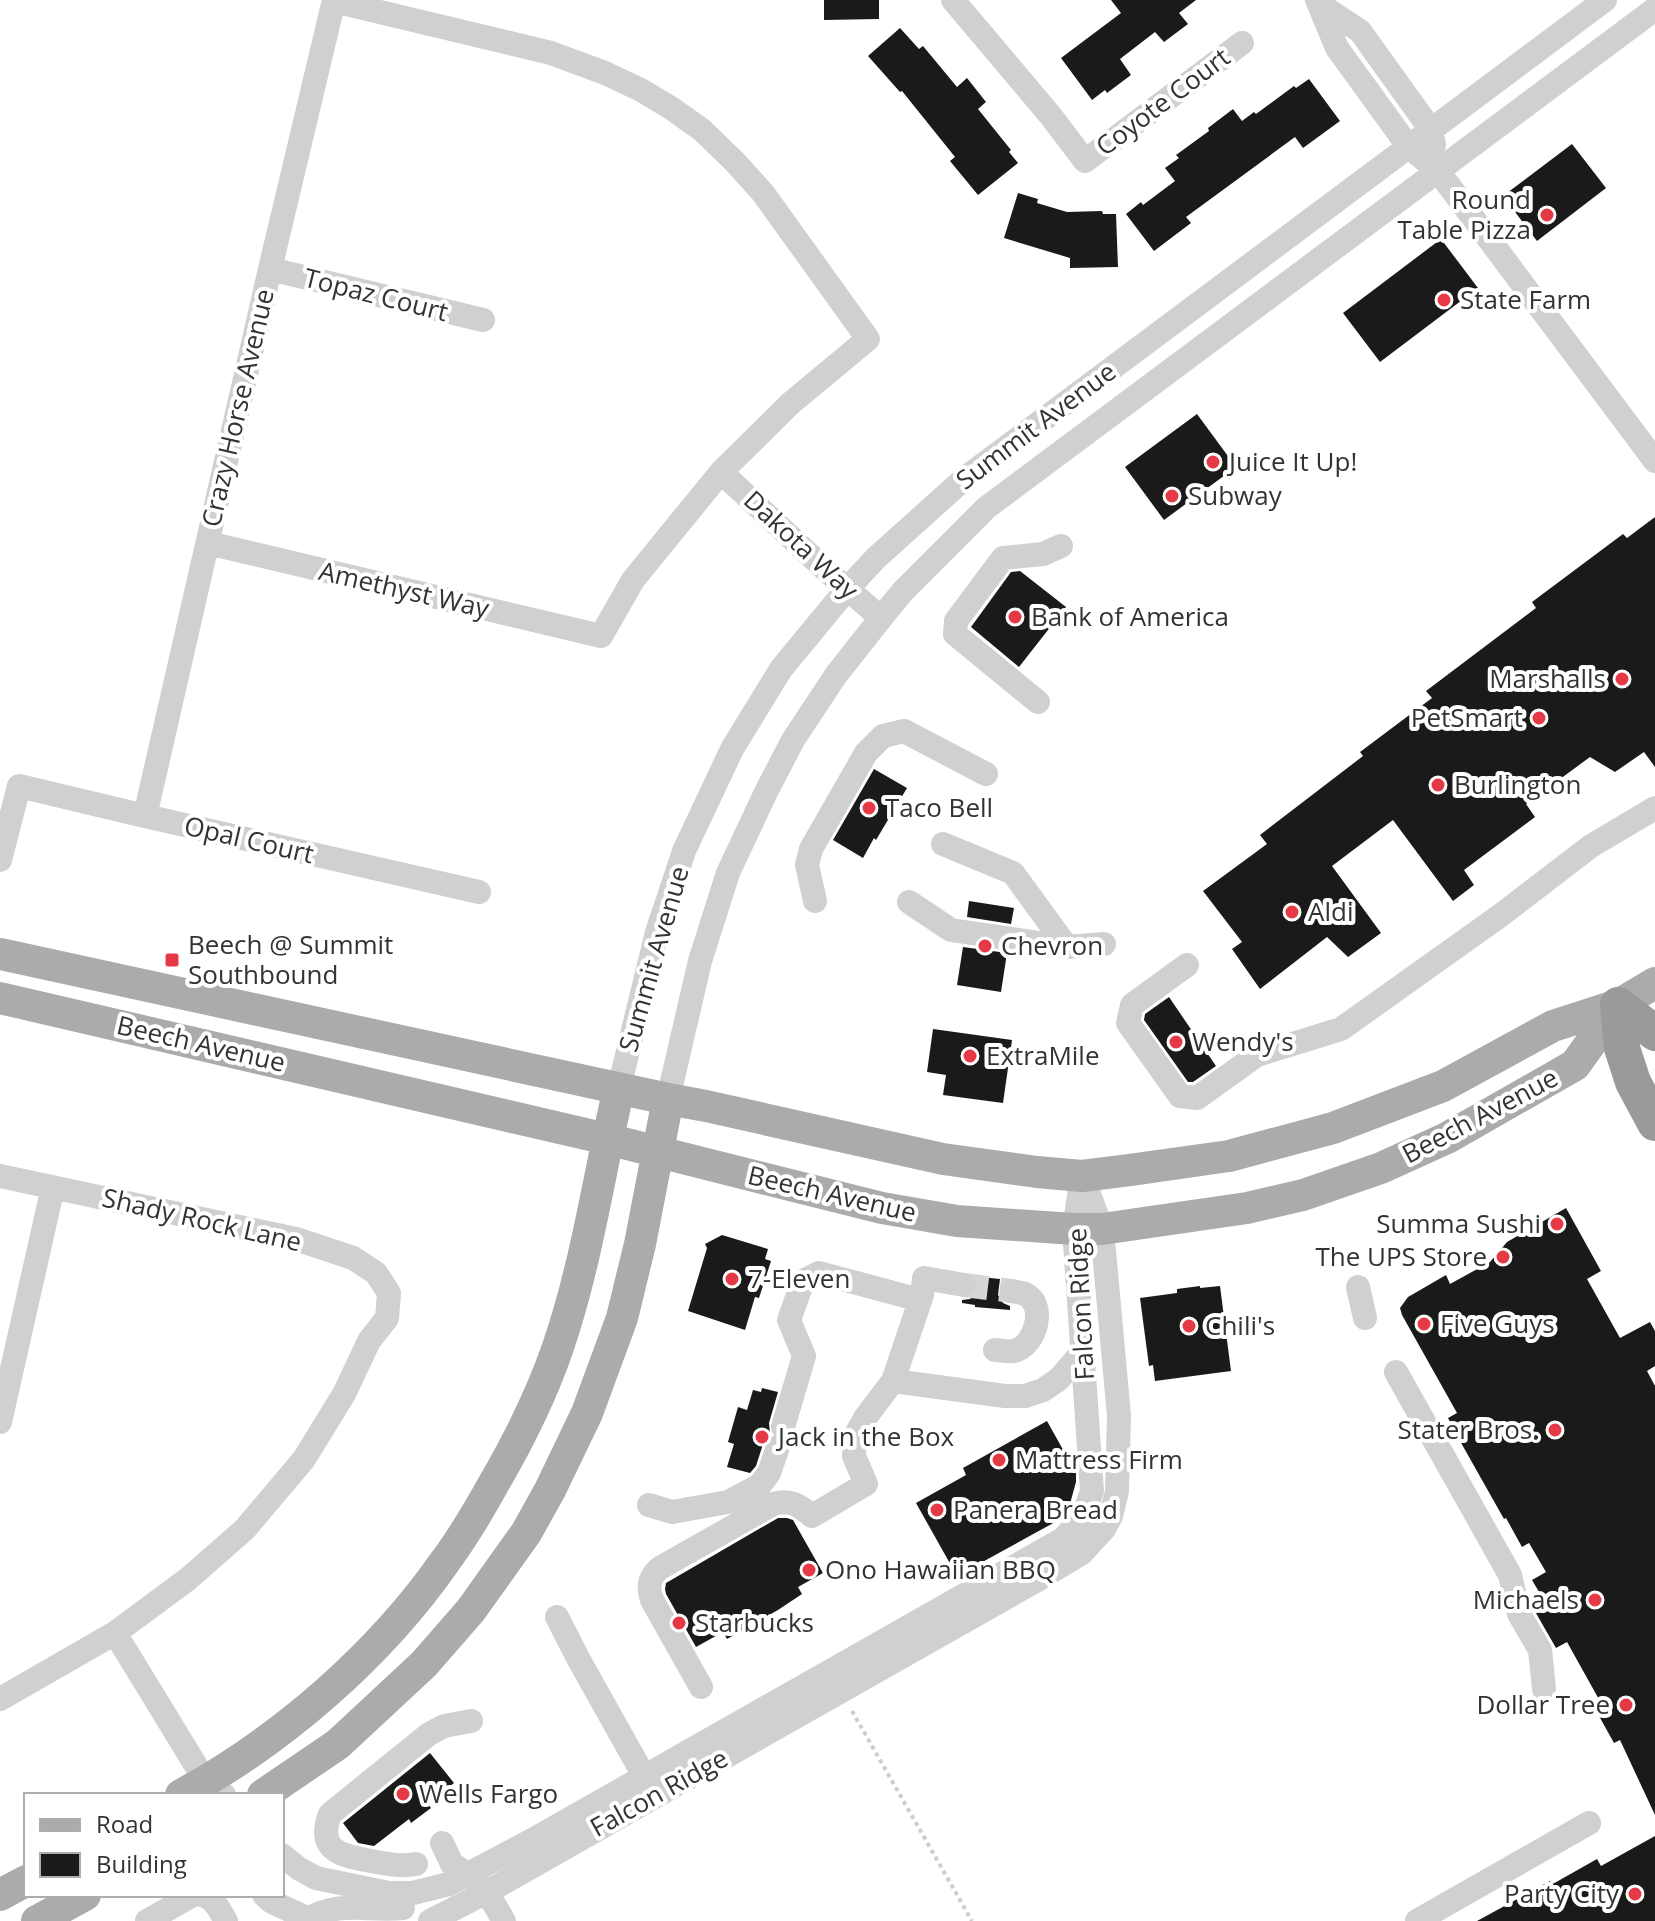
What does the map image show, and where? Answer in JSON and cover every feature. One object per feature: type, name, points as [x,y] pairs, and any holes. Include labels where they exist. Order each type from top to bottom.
[{"type":"highway","points":[[1618,1005],[1655,1033]]},
{"type":"highway","points":[[1618,1005],[1622,1048],[1633,1082],[1655,1123]]},
{"type":"main road","name":"Beech Avenue","points":[[0,954],[943,1159],[1082,1176],[1229,1156],[1333,1128],[1443,1086],[1553,1026],[1618,1005],[1655,983]]},
{"type":"main road","name":"Beech Avenue","points":[[0,998],[607,1139],[882,1208],[957,1221],[1088,1229],[1261,1205],[1303,1195],[1381,1168],[1447,1138],[1575,1065],[1618,1005]]},
{"type":"main road","name":"Summit Avenue","points":[[204,1792],[316,1701],[368,1653],[445,1563],[471,1523],[520,1439],[557,1350],[577,1287],[619,1088]]},
{"type":"main road","name":"Summit Avenue","points":[[266,1793],[338,1744],[416,1672],[471,1610],[526,1533],[587,1413],[622,1318],[640,1244],[668,1099]]},
{"type":"main road","points":[[0,1895],[24,1882]]},
{"type":"main road","points":[[37,1921],[81,1897]]},
{"type":"street","name":"Coyote Court","points":[[953,0],[1085,161],[1242,43]]},
{"type":"street","name":"Summit Avenue","points":[[619,1088],[657,932],[684,851],[732,749],[781,669],[847,589],[876,558],[965,478],[1605,0]]},
{"type":"street","points":[[334,1],[551,53],[605,73],[641,90],[702,130],[763,193],[868,339],[791,403],[721,472]]},
{"type":"street","name":"Crazy Horse Avenue","points":[[145,816],[334,1]]},
{"type":"street","points":[[1320,1],[1360,31],[1431,130],[1438,171]]},
{"type":"street","points":[[1320,1],[1337,48],[1408,146],[1438,171],[1655,461]]},
{"type":"street","name":"Summit Avenue","points":[[668,1099],[700,961],[728,873],[793,740],[836,675],[903,591],[986,508],[1655,9]]},
{"type":"street","name":"Topaz Court","points":[[270,269],[483,320]]},
{"type":"street","name":"Dakota Way","points":[[721,472],[881,618]]},
{"type":"street","name":"Amethyst Way","points":[[208,543],[601,636],[633,580],[721,472]]},
{"type":"street","points":[[1038,702],[955,634],[956,621],[1003,558],[1043,554],[1061,546]]},
{"type":"street","points":[[815,901],[807,865],[811,849],[866,753],[883,736],[904,731],[986,774]]},
{"type":"street","name":"Opal Court","points":[[0,860],[19,786],[479,892]]},
{"type":"street","points":[[1187,965],[1132,1005],[1128,1023],[1180,1096],[1197,1098],[1257,1055],[1341,1029],[1501,915],[1591,846],[1655,808]]},
{"type":"street","points":[[943,844],[1013,873],[1067,947]]},
{"type":"street","points":[[909,902],[951,930],[1067,947],[1104,944]]},
{"type":"street","name":"Shady Rock Lane","points":[[0,1176],[296,1239],[353,1258],[376,1273],[389,1293],[387,1318],[369,1341],[344,1394],[304,1459],[275,1495],[245,1529],[188,1579],[115,1633]]},
{"type":"street","name":"Falcon Ridge","points":[[284,1857],[316,1878],[389,1893],[413,1893],[478,1883],[1082,1553],[1104,1529],[1111,1516],[1117,1491],[1119,1416],[1082,1176]]},
{"type":"street","points":[[0,1422],[53,1187]]},
{"type":"street","name":"Falcon Ridge","points":[[430,1921],[478,1883],[644,1776],[1063,1539],[1083,1517],[1092,1491],[1083,1351],[1088,1229]]},
{"type":"street","points":[[649,1505],[672,1512],[728,1502],[760,1485],[769,1473],[804,1356],[789,1320],[803,1281],[819,1273],[922,1289],[964,1285]]},
{"type":"street","points":[[1358,1287],[1365,1318]]},
{"type":"street","points":[[701,1687],[652,1600],[649,1582],[652,1575],[773,1504],[790,1502],[812,1516],[866,1484],[854,1456],[855,1436],[893,1381],[922,1289]]},
{"type":"street","points":[[995,1350],[1013,1351],[1026,1345],[1036,1327],[1033,1302],[1026,1294],[1012,1291]]},
{"type":"street","points":[[893,1381],[1025,1396],[1043,1390],[1059,1379],[1083,1351]]},
{"type":"street","points":[[1396,1372],[1510,1575],[1519,1614],[1540,1650],[1544,1689]]},
{"type":"street","points":[[557,1617],[644,1776]]},
{"type":"street","points":[[0,1699],[115,1633],[204,1792]]},
{"type":"street","points":[[416,1864],[405,1866],[339,1854],[326,1836],[330,1814],[429,1734],[444,1726],[471,1721]]},
{"type":"street","points":[[1417,1921],[1589,1823]]},
{"type":"street","points":[[442,1843],[452,1864],[478,1883],[504,1921]]},
{"type":"street","points":[[266,1897],[308,1920],[333,1908],[407,1908],[440,1887]]},
{"type":"street","points":[[147,1921],[189,1897]]},
{"type":"street","points":[[208,1897],[214,1901],[226,1921]]},
{"type":"path","points":[[847,1702],[972,1921]]},
{"type":"building","points":[[824,0],[879,0],[879,19],[824,20]]},
{"type":"building","points":[[1111,0],[1196,0],[1179,13],[1188,24],[1164,42],[1155,32],[1120,59],[1131,75],[1092,100],[1061,58],[1121,13]]},
{"type":"building","points":[[900,28],[919,49],[923,46],[957,87],[967,78],[986,102],[978,109],[1018,163],[978,195],[950,161],[955,157],[902,91],[868,56]]},
{"type":"building","points":[[1309,79],[1340,121],[1303,148],[1295,137],[1186,217],[1191,223],[1154,251],[1126,214],[1175,181],[1165,168],[1179,158],[1176,155],[1233,109],[1242,121]]},
{"type":"building","points":[[1572,144],[1606,188],[1537,241],[1503,196]]},
{"type":"building","points":[[1018,193],[1038,199],[1037,203],[1067,212],[1102,211],[1103,214],[1116,214],[1118,267],[1070,268],[1070,258],[1004,238]]},
{"type":"building","points":[[1441,239],[1478,288],[1380,362],[1343,313]]},
{"type":"building","points":[[1197,414],[1236,467],[1164,520],[1125,467]]},
{"type":"building","points":[[1655,517],[1655,767],[1644,752],[1615,772],[1590,757],[1526,804],[1535,817],[1464,870],[1474,885],[1453,901],[1393,820],[1332,866],[1381,933],[1348,957],[1327,937],[1260,989],[1232,949],[1242,942],[1203,891],[1267,844],[1260,835],[1363,756],[1360,752],[1432,698],[1426,691],[1536,608],[1532,602],[1623,534],[1627,538]]},
{"type":"building","name":"Bank of America","points":[[1020,571],[1066,607],[1019,667],[971,627],[1011,572]]},
{"type":"building","name":"Taco Bell","points":[[874,769],[907,788],[863,858],[833,840]]},
{"type":"building","points":[[969,901],[1014,908],[1011,924],[967,917]]},
{"type":"building","points":[[963,947],[1007,953],[1001,992],[957,985]]},
{"type":"building","name":"Wendy's","points":[[1169,997],[1216,1066],[1193,1082],[1188,1082],[1144,1020],[1145,1014]]},
{"type":"building","name":"ExtraMile","points":[[933,1029],[1012,1040],[1003,1103],[943,1095],[946,1075],[927,1072]]},
{"type":"building","points":[[1566,1208],[1601,1271],[1587,1279],[1620,1338],[1650,1322],[1655,1331],[1655,1366],[1647,1371],[1655,1386],[1655,1815],[1620,1740],[1614,1743],[1594,1707],[1601,1703],[1567,1642],[1556,1648],[1533,1608],[1532,1603],[1542,1597],[1532,1580],[1546,1572],[1529,1543],[1522,1547],[1460,1441],[1448,1418],[1457,1413],[1400,1308],[1408,1297],[1446,1275],[1450,1284],[1490,1262],[1507,1242]]},
{"type":"building","name":"7-Eleven","points":[[722,1235],[768,1249],[765,1259],[771,1261],[745,1330],[688,1311],[707,1248],[705,1244]]},
{"type":"building","points":[[977,1278],[1000,1279],[998,1295],[1003,1303],[1010,1306],[1010,1310],[962,1303],[962,1300],[976,1294],[979,1287]]},
{"type":"building","points":[[1200,1286],[1220,1286],[1231,1371],[1155,1381],[1153,1365],[1149,1366],[1140,1298]]},
{"type":"building","name":"Jack in the Box","points":[[762,1388],[778,1392],[769,1423],[770,1434],[764,1441],[756,1466],[750,1473],[727,1467],[734,1444],[728,1442],[738,1407],[747,1410],[753,1390],[761,1392]]},
{"type":"building","points":[[1047,1421],[1076,1473],[1068,1511],[1057,1521],[957,1576],[916,1503],[966,1475],[963,1468]]},
{"type":"building","points":[[778,1518],[793,1520],[823,1573],[798,1587],[802,1594],[778,1610],[727,1639],[723,1632],[696,1647],[666,1594],[666,1583]]},
{"type":"building","name":"Wells Fargo","points":[[430,1753],[454,1783],[428,1804],[431,1808],[411,1823],[409,1819],[374,1846],[358,1843],[343,1823]]},
{"type":"building","points":[[1655,1836],[1655,1921],[1477,1921],[1550,1881],[1551,1885],[1597,1859],[1601,1866]]},
{"type":"tunnel","points":[[964,1285],[1012,1291]]},
{"type":"place","name":"Round Table Pizza","points":[[1547,215]]},
{"type":"place","name":"State Farm","points":[[1444,300]]},
{"type":"place","name":"Juice It Up!","points":[[1213,462]]},
{"type":"place","name":"Subway","points":[[1172,496]]},
{"type":"place","name":"Bank of America","points":[[1015,617]]},
{"type":"place","name":"Marshalls","points":[[1622,679]]},
{"type":"place","name":"PetSmart","points":[[1539,718]]},
{"type":"place","name":"Burlington","points":[[1438,785]]},
{"type":"place","name":"Taco Bell","points":[[869,808]]},
{"type":"place","name":"Aldi","points":[[1292,912]]},
{"type":"place","name":"Chevron","points":[[985,946]]},
{"type":"place","name":"Beech @ Summit Southbound","points":[[172,960]]},
{"type":"place","name":"Wendy's","points":[[1176,1042]]},
{"type":"place","name":"ExtraMile","points":[[970,1056]]},
{"type":"place","name":"Summa Sushi","points":[[1557,1224]]},
{"type":"place","name":"The UPS Store","points":[[1503,1257]]},
{"type":"place","name":"7-Eleven","points":[[732,1279]]},
{"type":"place","name":"Five Guys","points":[[1424,1324]]},
{"type":"place","name":"Chili's","points":[[1189,1326]]},
{"type":"place","name":"Stater Bros.","points":[[1555,1430]]},
{"type":"place","name":"Jack in the Box","points":[[762,1437]]},
{"type":"place","name":"Mattress Firm","points":[[999,1460]]},
{"type":"place","name":"Panera Bread","points":[[937,1510]]},
{"type":"place","name":"Ono Hawaiian BBQ","points":[[809,1570]]},
{"type":"place","name":"Michaels","points":[[1595,1600]]},
{"type":"place","name":"Starbucks","points":[[679,1623]]},
{"type":"place","name":"Dollar Tree","points":[[1626,1705]]},
{"type":"place","name":"Wells Fargo","points":[[403,1794]]},
{"type":"place","name":"Party City","points":[[1635,1894]]}]
